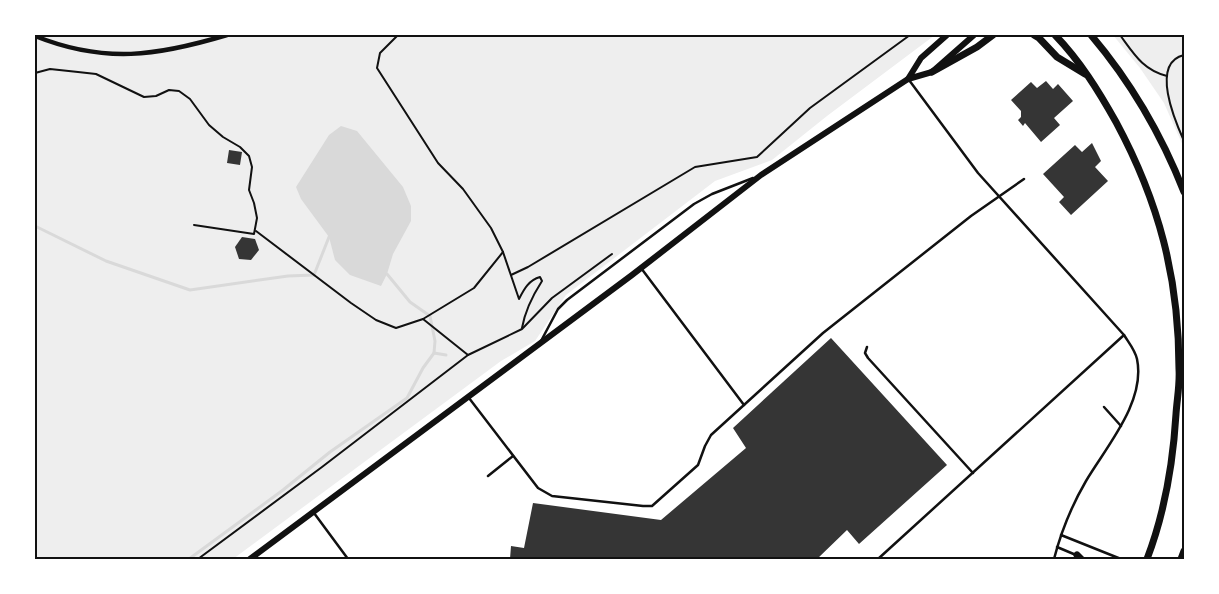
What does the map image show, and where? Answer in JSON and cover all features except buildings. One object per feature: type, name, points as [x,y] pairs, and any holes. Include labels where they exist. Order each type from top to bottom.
[{"type":"main road","points":[[908,79],[921,58],[947,35]]},
{"type":"main road","points":[[932,72],[974,35]]},
{"type":"main road","points":[[250,559],[641,268],[761,175],[908,79],[932,72],[977,47],[993,35]]},
{"type":"main road","points":[[1034,35],[1057,57],[1089,76]]},
{"type":"main road","points":[[1055,35],[1089,76],[1135,157],[1153,200],[1172,278],[1178,319],[1180,370],[1171,470],[1162,510],[1147,559]]},
{"type":"main road","points":[[1091,35],[1118,71],[1144,112],[1172,162],[1184,192]]},
{"type":"main road","points":[[1181,559],[1184,551]]},
{"type":"street","points":[[35,36],[61,46],[92,52],[142,54],[194,44],[227,35]]},
{"type":"lane","points":[[908,79],[966,158],[1124,335],[1134,350],[1138,372],[1133,396],[1121,426],[1078,496],[1061,535],[1054,559]]},
{"type":"lane","points":[[539,344],[558,309],[567,300],[694,204],[712,194],[761,175]]},
{"type":"lane","points":[[468,396],[538,488],[547,494],[616,504],[652,506],[698,465],[711,435],[823,332],[999,196],[1024,179]]},
{"type":"lane","points":[[641,268],[744,405]]},
{"type":"lane","points":[[878,559],[1124,335]]},
{"type":"lane","points":[[867,347],[865,353],[868,358],[973,472]]},
{"type":"lane","points":[[1104,407],[1121,426]]},
{"type":"lane","points":[[488,476],[514,456]]},
{"type":"lane","points":[[314,512],[348,559]]},
{"type":"lane","points":[[1061,535],[1121,559]]},
{"type":"lane","points":[[1057,547],[1087,559]]},
{"type":"path","points":[[398,35],[380,53],[377,68],[438,163],[491,228],[503,252],[519,299],[526,286],[535,278],[540,277],[542,281],[533,296],[522,329]]},
{"type":"path","points":[[511,275],[528,267],[695,168],[757,158],[810,108],[910,35]]},
{"type":"path","points":[[1120,35],[1143,65],[1155,73],[1167,76]]},
{"type":"path","points":[[1184,55],[1174,59],[1169,67],[1167,76],[1167,92],[1170,107],[1184,141]]},
{"type":"path","points":[[35,73],[50,69],[96,74],[144,97],[156,96],[170,90],[179,91],[190,99],[209,125],[249,156],[252,167],[249,190],[257,218],[254,234],[194,225]]},
{"type":"path","points":[[255,230],[376,320],[396,328],[423,319],[474,288],[503,252]]},
{"type":"path","points":[[198,559],[467,355],[522,329],[552,298],[612,254]]},
{"type":"path","points":[[423,319],[467,355]]},
{"type":"shaded area","points":[[35,35],[935,35],[772,160],[715,181],[566,295],[535,341],[501,361],[233,559],[35,559]]},
{"type":"shaded area","points":[[1113,35],[1184,35],[1184,148],[1164,103],[1140,68]]},
{"type":"shaded area","points":[[341,126],[357,131],[403,187],[411,206],[411,221],[393,254],[381,286],[350,275],[335,260],[329,237],[301,199],[296,187],[329,135]]},
{"type":"waterway","points":[[35,226],[106,261],[190,290],[288,276],[314,275],[329,237]]},
{"type":"waterway","points":[[189,559],[283,490],[330,452],[407,398],[423,368],[434,353],[435,341],[430,316],[410,302],[387,274]]},
{"type":"waterway","points":[[434,353],[446,355]]}]
